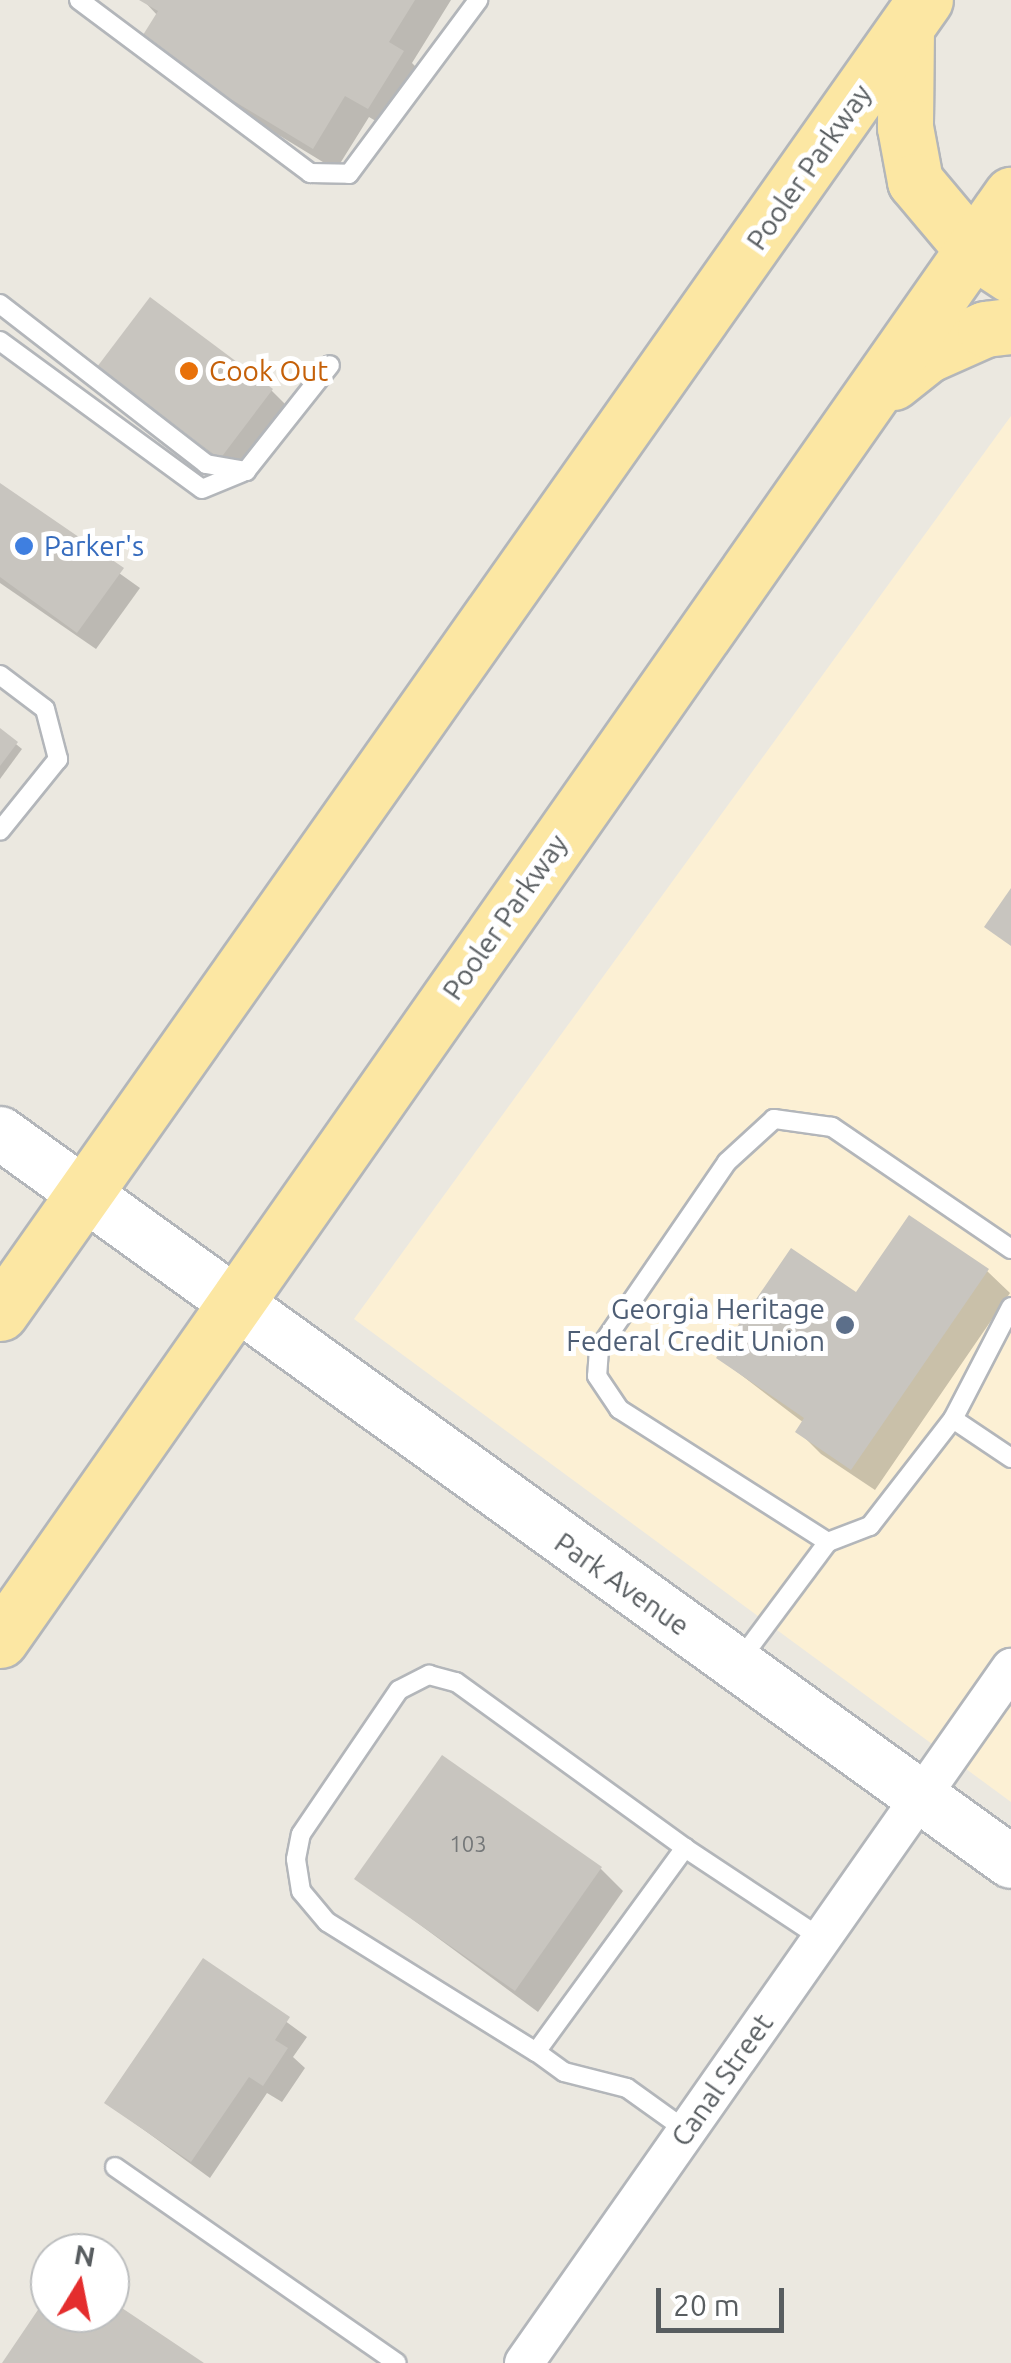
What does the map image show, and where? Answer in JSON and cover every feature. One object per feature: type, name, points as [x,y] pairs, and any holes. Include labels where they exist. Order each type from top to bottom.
[{"type":"main road","points":[[916,14],[905,127],[915,182],[992,262]]},
{"type":"main road","name":"Pooler Parkway","points":[[0,1313],[916,14]]},
{"type":"main road","name":"Pooler Parkway","points":[[0,1640],[864,406],[992,262],[1011,196]]},
{"type":"main road","points":[[864,406],[927,355],[985,329],[1011,326]]},
{"type":"street","name":"Park Avenue","points":[[0,1133],[232,1306],[1011,1862]]},
{"type":"street","name":"Canal Street","points":[[524,2363],[1011,1668]]},
{"type":"lane","points":[[79,0],[310,173],[330,174],[349,174],[478,0]]},
{"type":"lane","points":[[0,304],[206,464],[246,472]]},
{"type":"lane","points":[[0,341],[202,489],[246,472],[330,365]]},
{"type":"lane","points":[[0,675],[45,709],[58,758],[0,831]]},
{"type":"lane","points":[[828,1542],[619,1408],[597,1376],[600,1349],[726,1162],[774,1119],[832,1127],[1011,1249]]},
{"type":"lane","points":[[736,1665],[828,1542],[870,1526],[953,1419],[1011,1307]]},
{"type":"lane","points":[[953,1419],[1011,1458]]},
{"type":"lane","points":[[686,2131],[627,2088],[564,2072],[327,1922],[301,1891],[296,1859],[301,1834],[399,1690],[429,1675],[456,1682],[685,1848],[821,1938]]},
{"type":"lane","points":[[536,2052],[685,1848]]},
{"type":"lane","points":[[115,2167],[397,2363]]},
{"type":"shaded area","points":[[1011,416],[1011,1802],[354,1319]]},
{"type":"building","points":[[139,0],[415,0],[389,42],[404,51],[368,109],[345,96],[313,149],[138,43],[158,11]]},
{"type":"building","points":[[150,297],[273,389],[220,459],[97,367]]},
{"type":"building","points":[[0,483],[124,568],[77,633],[0,577]]},
{"type":"building","points":[[0,728],[18,742],[0,766]]},
{"type":"building","points":[[1011,888],[1011,946],[984,927]]},
{"type":"building","name":"Georgia Heritage Federal Credit Union","points":[[909,1215],[989,1269],[851,1470],[795,1432],[804,1418],[716,1358],[791,1248],[856,1292]]},
{"type":"building","points":[[442,1755],[602,1867],[515,1991],[354,1879]]},
{"type":"building","points":[[203,1958],[290,2017],[275,2040],[288,2048],[263,2086],[249,2077],[191,2162],[104,2103]]},
{"type":"building","points":[[130,2313],[204,2363],[2,2363],[30,2322],[30,2333],[130,2333]]},
{"type":"place","name":"Cook Out","points":[[189,371]]},
{"type":"place","name":"Parker's","points":[[24,546]]},
{"type":"place","name":"Georgia Heritage Federal Credit Union","points":[[845,1325]]}]
